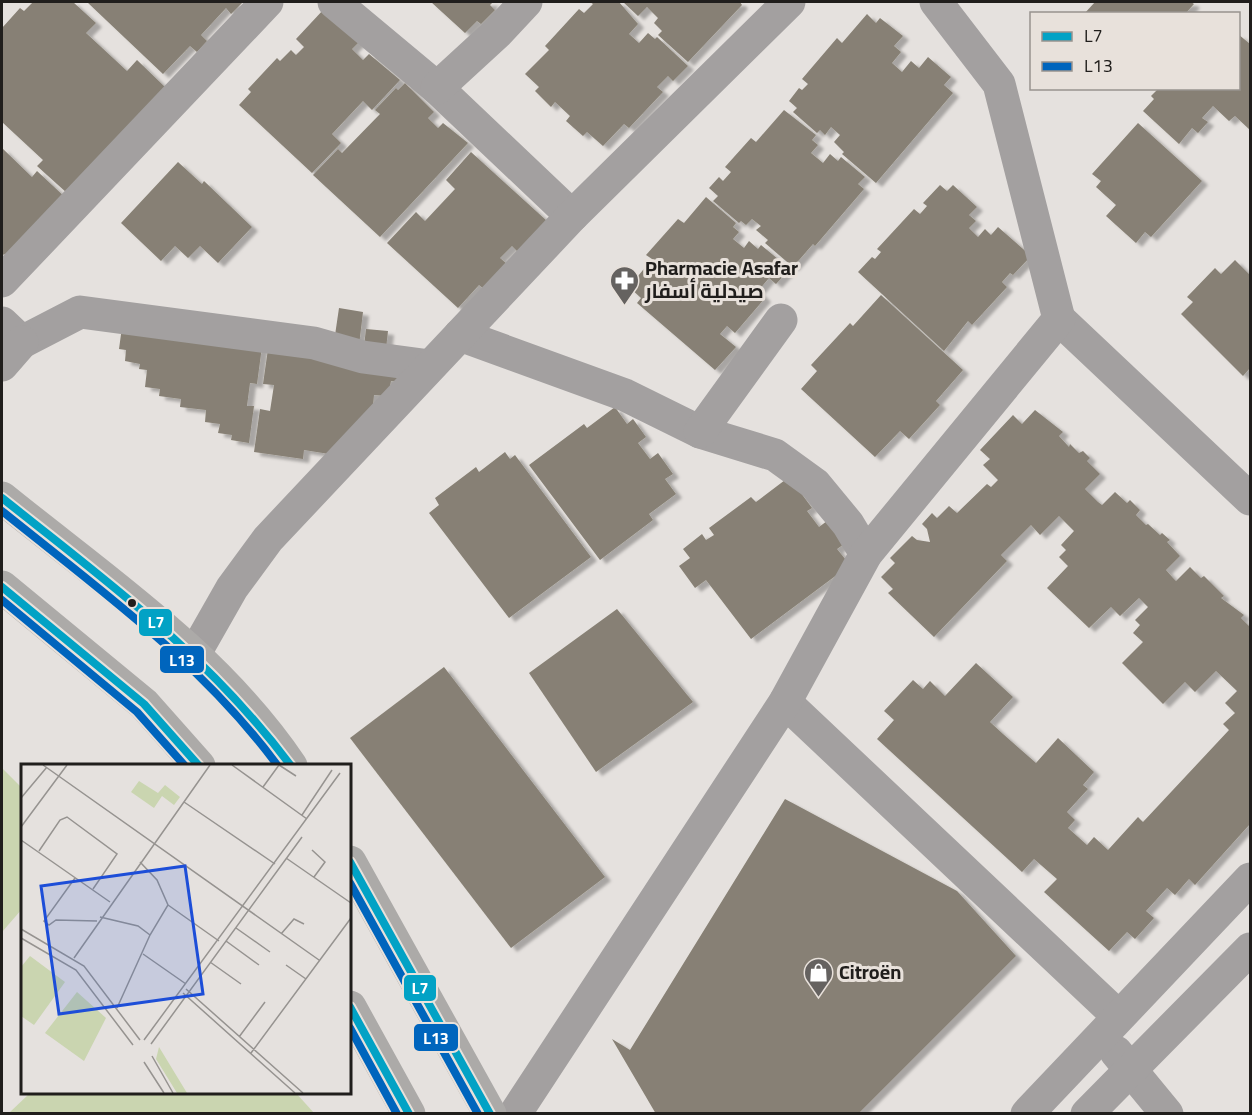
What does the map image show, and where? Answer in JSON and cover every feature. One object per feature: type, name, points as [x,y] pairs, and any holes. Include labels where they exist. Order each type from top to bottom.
[{"type":"main road","points":[[2,498],[195,653],[270,734],[290,764]]},
{"type":"main road","points":[[2,587],[144,704],[198,764]]},
{"type":"main road","points":[[351,864],[490,1113]]},
{"type":"main road","points":[[351,1009],[409,1113]]},
{"type":"street","points":[[2,281],[267,2]]},
{"type":"street","points":[[334,2],[437,88],[572,216]]},
{"type":"street","points":[[437,88],[498,32],[526,2]]},
{"type":"street","points":[[195,653],[232,588],[268,539],[572,216],[789,2]]},
{"type":"street","points":[[936,2],[999,84],[1059,319],[1251,499]]},
{"type":"street","points":[[8,343],[80,312],[314,343],[363,357],[430,366]]},
{"type":"street","points":[[515,1113],[784,702],[866,554],[1059,319]]},
{"type":"street","points":[[700,432],[781,320]]},
{"type":"street","points":[[460,335],[625,395],[700,432],[775,455],[814,484],[848,524],[866,554]]},
{"type":"street","points":[[784,702],[1109,1026],[1131,1068],[1167,1113]]},
{"type":"street","points":[[1027,1113],[1251,879]]},
{"type":"street","points":[[1072,1067],[1098,1110],[1131,1068],[1251,949]]},
{"type":"green space","points":[[2,768],[21,787],[21,910],[2,932]]},
{"type":"green space","points":[[29,1094],[297,1094],[314,1113],[9,1113]]},
{"type":"building","points":[[33,2],[73,2],[96,23],[86,33],[127,71],[137,60],[165,87],[67,193],[37,166],[43,160],[2,122],[2,28],[20,8],[24,11]]},
{"type":"building","points":[[87,2],[243,2],[231,14],[226,8],[201,35],[207,41],[197,52],[190,46],[163,74]]},
{"type":"building","points":[[431,2],[493,2],[490,5],[495,10],[481,24],[477,21],[465,33]]},
{"type":"building","points":[[590,2],[619,2],[638,24],[629,34],[639,43],[648,33],[655,39],[657,37],[688,66],[673,81],[668,76],[657,87],[663,92],[629,128],[624,124],[603,146],[587,132],[583,136],[566,121],[570,116],[555,102],[551,107],[535,91],[539,87],[525,74],[549,50],[545,46],[579,9],[584,13],[593,4]]},
{"type":"building","points":[[623,2],[740,2],[742,5],[688,62],[658,35],[662,31],[654,23],[658,18],[647,7],[638,16]]},
{"type":"building","points":[[1095,2],[1191,2],[1194,4],[1187,12],[1086,12]]},
{"type":"building","points":[[324,9],[359,42],[352,49],[363,60],[369,54],[400,80],[372,110],[363,101],[332,134],[341,143],[312,173],[239,105],[251,92],[248,89],[277,58],[280,61],[291,50],[296,55],[304,47],[296,39]]},
{"type":"building","points":[[867,14],[876,23],[880,18],[903,36],[894,46],[901,52],[892,63],[902,72],[911,61],[919,68],[928,57],[951,77],[944,85],[953,93],[876,183],[842,154],[844,152],[834,142],[840,135],[831,127],[825,135],[820,130],[817,133],[793,112],[797,108],[789,101],[799,88],[802,90],[808,84],[802,79],[837,38],[842,43]]},
{"type":"building","points":[[1240,36],[1250,44],[1250,130],[1235,116],[1229,121],[1213,106],[1202,118],[1208,122],[1198,133],[1192,128],[1179,144],[1143,111],[1154,99],[1151,96],[1157,90],[1240,90]]},
{"type":"building","points":[[405,83],[434,112],[428,118],[438,128],[443,123],[468,143],[380,237],[313,175],[338,149],[342,153],[380,114],[375,110],[396,88],[398,90]]},
{"type":"building","points":[[784,110],[816,135],[812,140],[818,145],[811,153],[823,163],[830,154],[838,161],[841,157],[865,177],[858,184],[864,189],[815,246],[813,244],[793,267],[765,243],[768,240],[756,230],[761,226],[752,219],[746,225],[741,221],[739,223],[713,201],[718,196],[709,188],[719,177],[723,181],[731,172],[725,167],[751,138],[756,142]]},
{"type":"building","points":[[1138,123],[1202,181],[1151,237],[1145,232],[1136,243],[1106,216],[1116,205],[1096,187],[1101,181],[1092,174]]},
{"type":"building","points":[[2,148],[32,177],[37,171],[67,199],[11,260],[4,254],[2,257]]},
{"type":"building","points":[[471,152],[547,221],[518,252],[512,246],[500,258],[507,264],[484,289],[479,285],[458,308],[387,243],[416,212],[425,221],[455,189],[446,180]]},
{"type":"building","points":[[178,162],[202,184],[204,181],[252,227],[218,263],[200,246],[188,258],[175,246],[161,261],[121,223]]},
{"type":"building","points":[[940,185],[947,191],[953,185],[977,207],[969,215],[976,221],[969,228],[978,237],[985,229],[991,235],[998,227],[1031,256],[1013,275],[1010,273],[1002,282],[1007,287],[972,325],[968,321],[944,351],[858,272],[872,257],[875,259],[881,252],[877,249],[914,209],[920,214],[927,206],[923,203]]},
{"type":"building","points":[[706,197],[736,223],[733,227],[739,232],[733,239],[744,248],[749,241],[758,249],[761,245],[790,269],[776,284],[769,278],[758,291],[765,298],[735,333],[727,326],[720,334],[736,347],[715,370],[637,303],[641,298],[629,287],[652,259],[646,255],[678,219],[684,223]]},
{"type":"building","points":[[1235,260],[1250,275],[1250,368],[1243,376],[1181,314],[1193,302],[1187,297],[1215,268],[1221,274]]},
{"type":"building","points":[[881,295],[963,370],[936,401],[940,405],[909,439],[900,431],[875,457],[801,389],[817,371],[811,365],[850,323],[853,326]]},
{"type":"building","points":[[339,308],[363,312],[359,345],[334,342]]},
{"type":"building","points":[[122,327],[263,339],[257,384],[250,383],[247,406],[254,406],[249,443],[231,440],[232,435],[218,433],[220,424],[205,422],[206,410],[180,407],[181,399],[159,396],[160,389],[145,387],[147,370],[139,369],[140,364],[125,361],[126,350],[119,349]]},
{"type":"building","points":[[366,329],[388,331],[385,358],[363,355]]},
{"type":"building","points":[[269,342],[403,363],[401,382],[391,381],[388,396],[374,395],[372,415],[348,457],[304,450],[303,459],[254,452],[260,409],[270,411],[274,385],[263,384]]},
{"type":"building","points":[[615,407],[627,424],[633,419],[646,437],[638,443],[650,459],[658,453],[673,474],[665,479],[676,494],[649,514],[653,520],[600,560],[529,465],[584,424],[587,428]]},
{"type":"building","points":[[1035,410],[1063,432],[1059,436],[1069,447],[1070,444],[1079,453],[1083,451],[1090,458],[1087,461],[1100,474],[1085,489],[1098,502],[1102,505],[1115,492],[1127,503],[1130,500],[1140,510],[1136,515],[1146,525],[1148,524],[1160,535],[1162,533],[1170,540],[1167,542],[1180,556],[1166,570],[1173,578],[1176,581],[1190,567],[1201,578],[1204,576],[1224,596],[1221,598],[1244,615],[1241,618],[1250,627],[1250,824],[1195,885],[1189,879],[1175,895],[1167,888],[1146,911],[1154,918],[1135,939],[1127,932],[1109,951],[1044,892],[1057,879],[1034,859],[1022,872],[877,739],[894,720],[884,711],[913,680],[923,689],[930,681],[945,696],[976,663],[1013,697],[990,722],[1036,763],[1058,738],[1094,772],[1083,785],[1088,789],[1067,812],[1075,820],[1068,828],[1087,845],[1094,837],[1108,850],[1138,817],[1143,822],[1229,730],[1223,724],[1235,713],[1225,703],[1237,691],[1216,671],[1195,692],[1185,682],[1163,704],[1122,663],[1143,642],[1133,633],[1140,625],[1135,620],[1148,607],[1139,598],[1120,616],[1111,607],[1089,628],[1047,588],[1068,566],[1059,557],[1066,550],[1061,545],[1074,531],[1059,516],[1040,535],[1031,525],[1001,555],[1007,561],[934,637],[888,593],[893,589],[881,577],[895,563],[890,558],[912,536],[917,540],[930,542],[927,529],[922,524],[932,513],[937,518],[949,506],[957,513],[987,484],[991,487],[998,480],[983,465],[990,459],[980,450],[1013,415],[1022,424]]},
{"type":"building","points":[[505,452],[510,459],[515,455],[591,557],[509,618],[429,513],[439,505],[435,498],[476,467],[479,472]]},
{"type":"building","points":[[789,477],[812,508],[807,511],[819,527],[827,521],[844,544],[837,549],[850,565],[751,639],[706,580],[695,588],[679,566],[690,558],[683,549],[702,534],[706,540],[714,535],[709,528],[751,497],[756,502]]},
{"type":"building","points":[[617,609],[693,702],[596,772],[529,673]]},
{"type":"building","points":[[444,667],[605,877],[511,948],[350,738]]},
{"type":"building","name":"Citroën","points":[[785,799],[957,891],[1016,956],[858,1114],[656,1114],[612,1039],[630,1050]]},
{"type":"transit line","name":"L7","points":[[2,498],[156,622],[226,690],[289,764]]},
{"type":"transit line","name":"L13","points":[[2,511],[112,599],[183,661],[217,694],[276,764]]},
{"type":"transit line","name":"L7","points":[[2,587],[144,704],[197,764]]},
{"type":"transit line","name":"L13","points":[[2,600],[137,712],[183,764]]},
{"type":"transit line","name":"L7","points":[[351,864],[490,1114]]},
{"type":"transit line","name":"L13","points":[[351,885],[478,1114]]},
{"type":"transit line","name":"L7","points":[[351,1009],[409,1114]]},
{"type":"transit line","name":"L13","points":[[351,1030],[397,1114]]},
{"type":"place","name":"Pharmacie Asafar صيدلية أسفار","points":[[624,306]]},
{"type":"place","name":"Citroën","points":[[818,998]]}]
